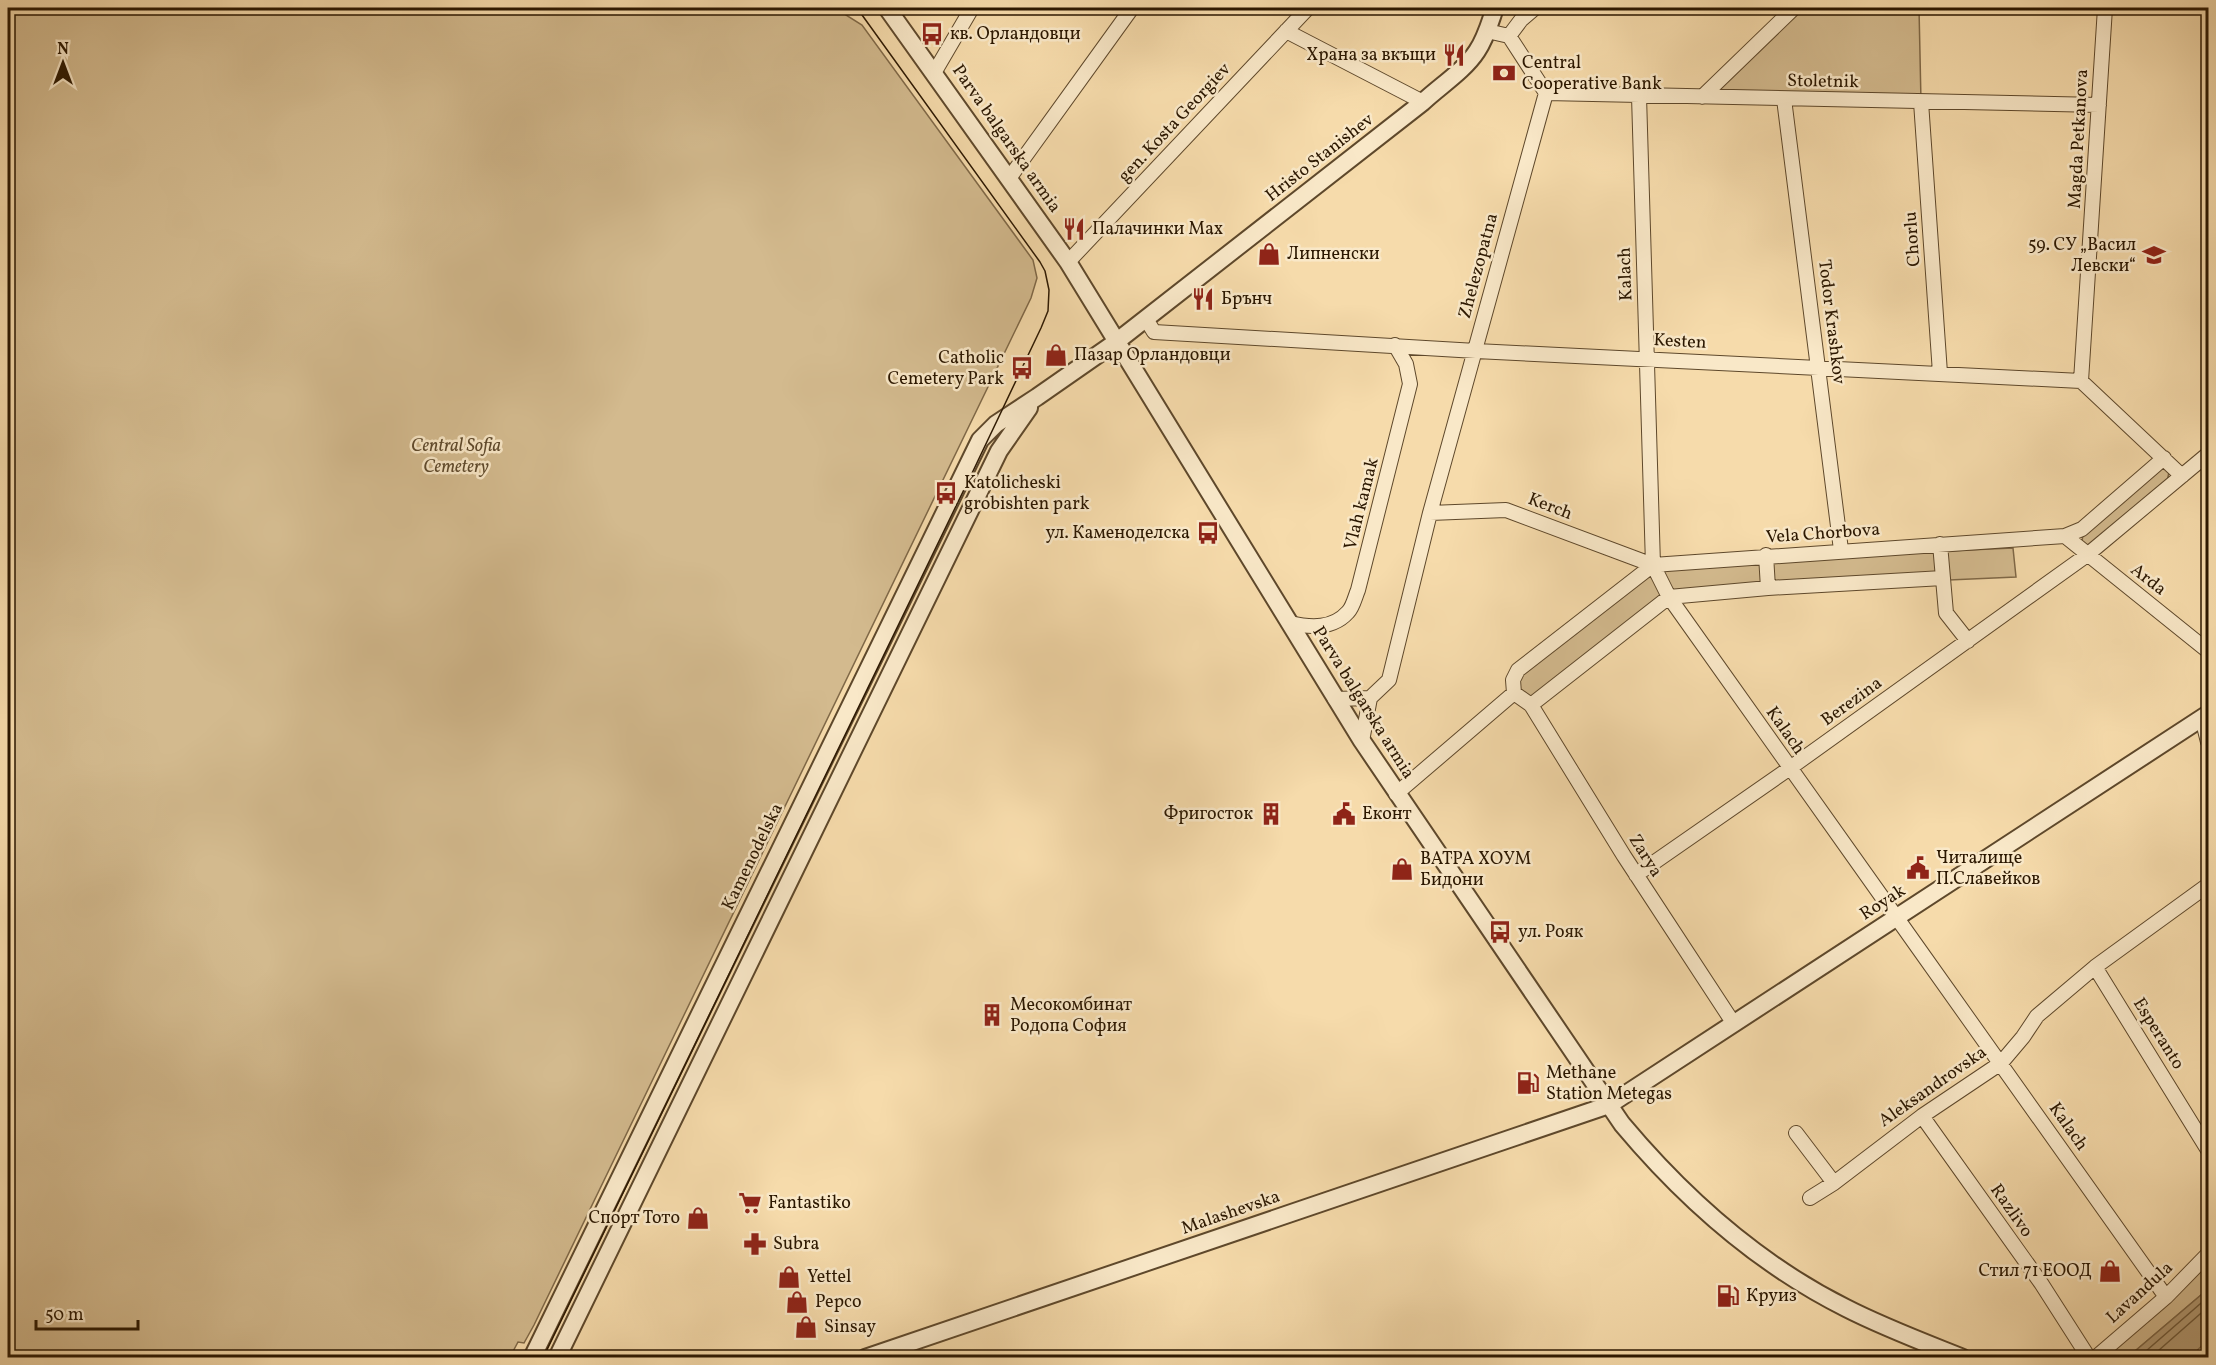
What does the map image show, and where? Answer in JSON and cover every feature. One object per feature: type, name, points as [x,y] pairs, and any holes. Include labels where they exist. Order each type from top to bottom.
[{"type":"street","name":"Parva balgarska armia","points":[[887,8],[1010,177],[1068,262],[1335,699],[1396,794],[1609,1105],[1653,1159],[1708,1215],[1745,1244],[1801,1283],[1845,1308],[1906,1336],[1963,1358]]},
{"type":"street","points":[[934,73],[972,8]]},
{"type":"street","points":[[1010,177],[1132,8]]},
{"type":"street","name":"gen. Kosta Georgiev","points":[[1068,262],[1308,8]]},
{"type":"street","points":[[1495,8],[1487,31],[1509,36],[1546,93]]},
{"type":"street","points":[[1509,36],[1521,20],[1535,8]]},
{"type":"street","points":[[1702,97],[1794,8]]},
{"type":"street","name":"Magda Petkanova","points":[[2081,381],[2105,8]]},
{"type":"street","points":[[1286,31],[1423,102]]},
{"type":"street","name":"Hristo Stanishev","points":[[1116,342],[1423,102],[1470,60],[1487,31]]},
{"type":"street","name":"Stoletnik","points":[[1546,93],[2099,105]]},
{"type":"street","name":"Zhelezopatna","points":[[1430,513],[1546,93]]},
{"type":"street","name":"Kalach","points":[[1639,96],[1653,565],[1669,597],[2166,1297]]},
{"type":"street","name":"Todor Krashkov","points":[[1784,99],[1841,550]]},
{"type":"street","name":"Chorlu","points":[[1921,102],[1940,373]]},
{"type":"street","name":"Kesten","points":[[1146,319],[1154,332],[1476,351],[2081,381]]},
{"type":"street","name":"Kamenodelska","points":[[532,1358],[980,440],[996,424],[1116,342]]},
{"type":"street","name":"Vlah kamak","points":[[1290,623],[1305,626],[1330,625],[1348,612],[1358,590],[1410,384],[1407,364],[1395,345]]},
{"type":"street","points":[[2081,381],[2182,476]]},
{"type":"street","name":"Kamenodelska","points":[[557,1358],[999,451],[1037,398]]},
{"type":"street","points":[[2087,555],[2208,454]]},
{"type":"street","name":"Vela Chorbova","points":[[1653,565],[1766,555],[2065,536],[2082,529],[2164,458]]},
{"type":"street","name":"Kerch","points":[[1430,513],[1506,510],[1653,565]]},
{"type":"street","points":[[1362,741],[1370,698],[1389,680],[1430,513]]},
{"type":"street","name":"Arda","points":[[2065,536],[2208,651]]},
{"type":"street","points":[[1940,544],[1946,613],[1968,641]]},
{"type":"street","points":[[1766,555],[1768,588]]},
{"type":"street","name":"Berezina","points":[[1636,875],[1790,768],[2087,555]]},
{"type":"street","points":[[1653,565],[1518,670],[1513,680],[1514,693],[1530,705],[1669,597],[1768,588],[1943,578]]},
{"type":"street","points":[[1396,794],[1514,693]]},
{"type":"street","points":[[1335,699],[1370,698]]},
{"type":"street","name":"Zarya","points":[[1530,705],[1636,875],[1734,1024]]},
{"type":"street","points":[[2205,716],[2208,742]]},
{"type":"street","name":"Royak","points":[[1609,1105],[2205,716]]},
{"type":"street","name":"Aleksandrovska","points":[[1810,1198],[1922,1116],[2001,1063],[2037,1016],[2095,967],[2208,885]]},
{"type":"street","name":"Esperanto","points":[[2095,967],[2208,1150]]},
{"type":"street","name":"Malashevska","points":[[865,1358],[1609,1105]]},
{"type":"street","name":"Razlivo","points":[[1922,1116],[2041,1283],[2089,1358]]},
{"type":"street","points":[[1796,1133],[1834,1182]]},
{"type":"street","name":"Lavandula","points":[[2095,1358],[2166,1297],[2208,1254]]},
{"type":"green space","name":"Central Sofia Cemetery","points":[[8,8],[835,8],[862,25],[1033,260],[1037,278],[1031,298],[534,1325],[524,1343],[518,1342],[510,1357],[8,1357]]},
{"type":"green space","points":[[1794,8],[1919,8],[1921,102],[1702,97]]},
{"type":"green space","points":[[2205,216],[2208,216],[2208,297],[2202,297]]},
{"type":"green space","points":[[2165,466],[2169,472],[2167,482],[2091,545],[2085,545],[2082,542],[2083,534],[2120,499]]},
{"type":"green space","points":[[1940,544],[1943,578],[1669,597],[1531,705],[1514,693],[1518,670],[1653,565]]},
{"type":"green space","points":[[2013,548],[2016,577],[1949,580],[1946,551]]},
{"type":"green space","points":[[2208,1254],[2208,1289],[2128,1357],[2095,1358]]},
{"type":"water","points":[[2208,1289],[2208,1340],[2190,1357],[2128,1357]]},
{"type":"tram line","points":[[543,1358],[974,469],[1048,311],[1049,290],[1045,271],[1040,262],[857,8]]},
{"type":"place","name":"кв. Орландовци","points":[[932,34]]},
{"type":"place","name":"Храна за вкъщи","points":[[1454,55]]},
{"type":"place","name":"Central Cooperative Bank","points":[[1504,73]]},
{"type":"place","name":"Палачинки Max","points":[[1074,229]]},
{"type":"place","name":"Липненски","points":[[1269,254]]},
{"type":"place","name":"59. СУ „Васил Левски“","points":[[2154,255]]},
{"type":"place","name":"Брънч","points":[[1203,299]]},
{"type":"place","name":"Пазар Орландовци","points":[[1056,355]]},
{"type":"place","name":"Catholic Cemetery Park","points":[[1022,368]]},
{"type":"place","name":"Katolicheski grobishten park","points":[[946,493]]},
{"type":"place","name":"ул. Каменоделска","points":[[1208,533]]},
{"type":"place","name":"Фригосток","points":[[1271,814]]},
{"type":"place","name":"Еконт","points":[[1344,814]]},
{"type":"place","name":"Читалище П.Славейков","points":[[1918,868]]},
{"type":"place","name":"ВАТРА ХОУМ Бидони","points":[[1402,869]]},
{"type":"place","name":"ул. Рояк","points":[[1500,932]]},
{"type":"place","name":"Месокомбинат Родопа София","points":[[992,1015]]},
{"type":"place","name":"Methane Station Metegas","points":[[1528,1083]]},
{"type":"place","name":"Fantastiko","points":[[750,1203]]},
{"type":"place","name":"Спорт Тото","points":[[698,1218]]},
{"type":"place","name":"Subra","points":[[755,1244]]},
{"type":"place","name":"Стил 71 ЕООД","points":[[2110,1271]]},
{"type":"place","name":"Yettel","points":[[789,1277]]},
{"type":"place","name":"Круиз","points":[[1728,1296]]},
{"type":"place","name":"Pepco","points":[[797,1302]]},
{"type":"place","name":"Sinsay","points":[[806,1327]]}]
